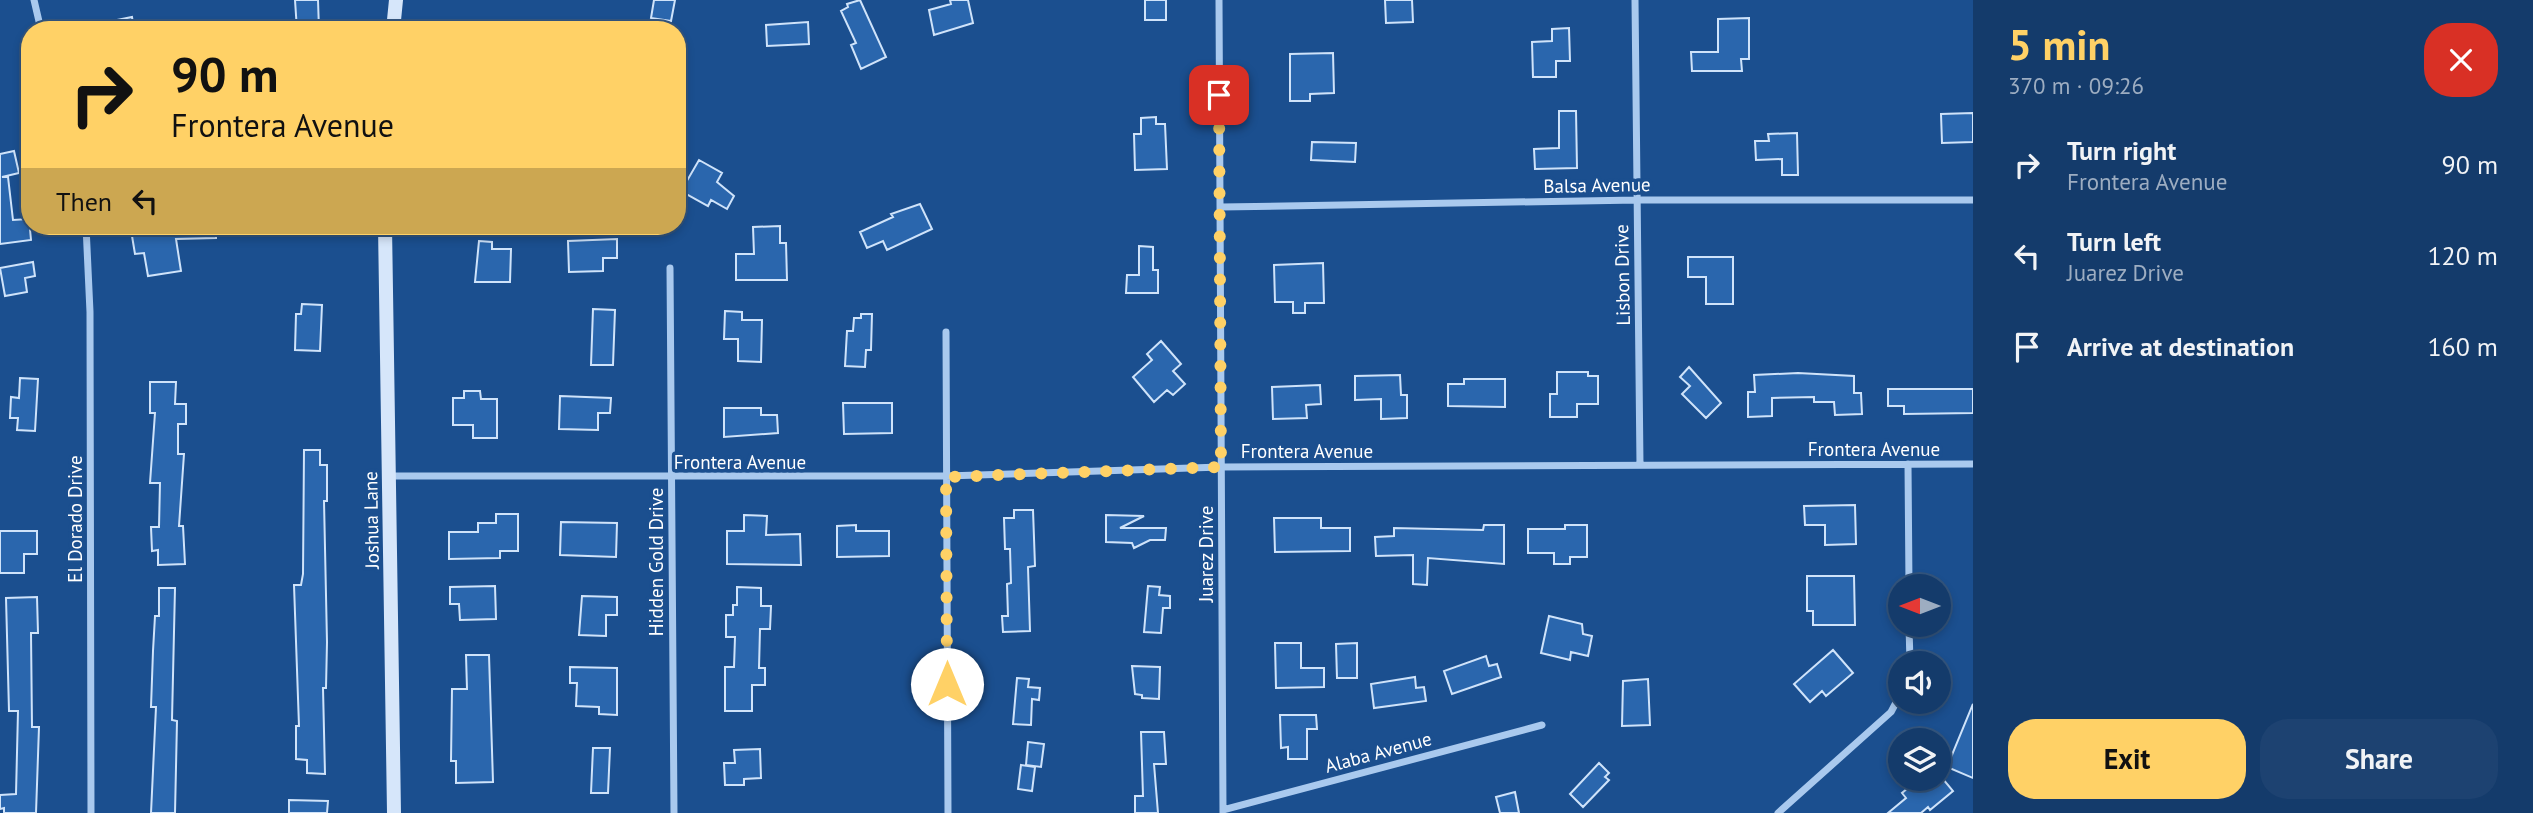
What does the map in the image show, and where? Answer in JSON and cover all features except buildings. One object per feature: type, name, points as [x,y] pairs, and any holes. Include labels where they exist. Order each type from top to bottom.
[{"type":"main road","points":[[394,21],[396,0]]},
{"type":"main road","name":"Joshua Lane","points":[[385,235],[394,813]]},
{"type":"street","points":[[34,0],[39,21]]},
{"type":"street","name":"Juarez Drive","points":[[1219,0],[1223,811]]},
{"type":"street","name":"Lisbon Drive","points":[[1634,0],[1640,465]]},
{"type":"street","name":"Balsa Avenue","points":[[1221,207],[1637,200],[1973,200]]},
{"type":"street","name":"El Dorado Drive","points":[[86,235],[90,312],[92,813]]},
{"type":"street","name":"Hidden Gold Drive","points":[[670,268],[674,813]]},
{"type":"street","points":[[946,331],[948,813]]},
{"type":"street","points":[[1908,464],[1909,574]]},
{"type":"street","name":"Frontera Avenue","points":[[389,476],[946,477],[1221,467],[1973,464]]},
{"type":"street","points":[[1778,813],[1889,714]]},
{"type":"street","name":"Alaba Avenue","points":[[1223,811],[1542,725]]},
{"type":"route","points":[[947,684],[946,477],[1221,467],[1219,95]]}]
